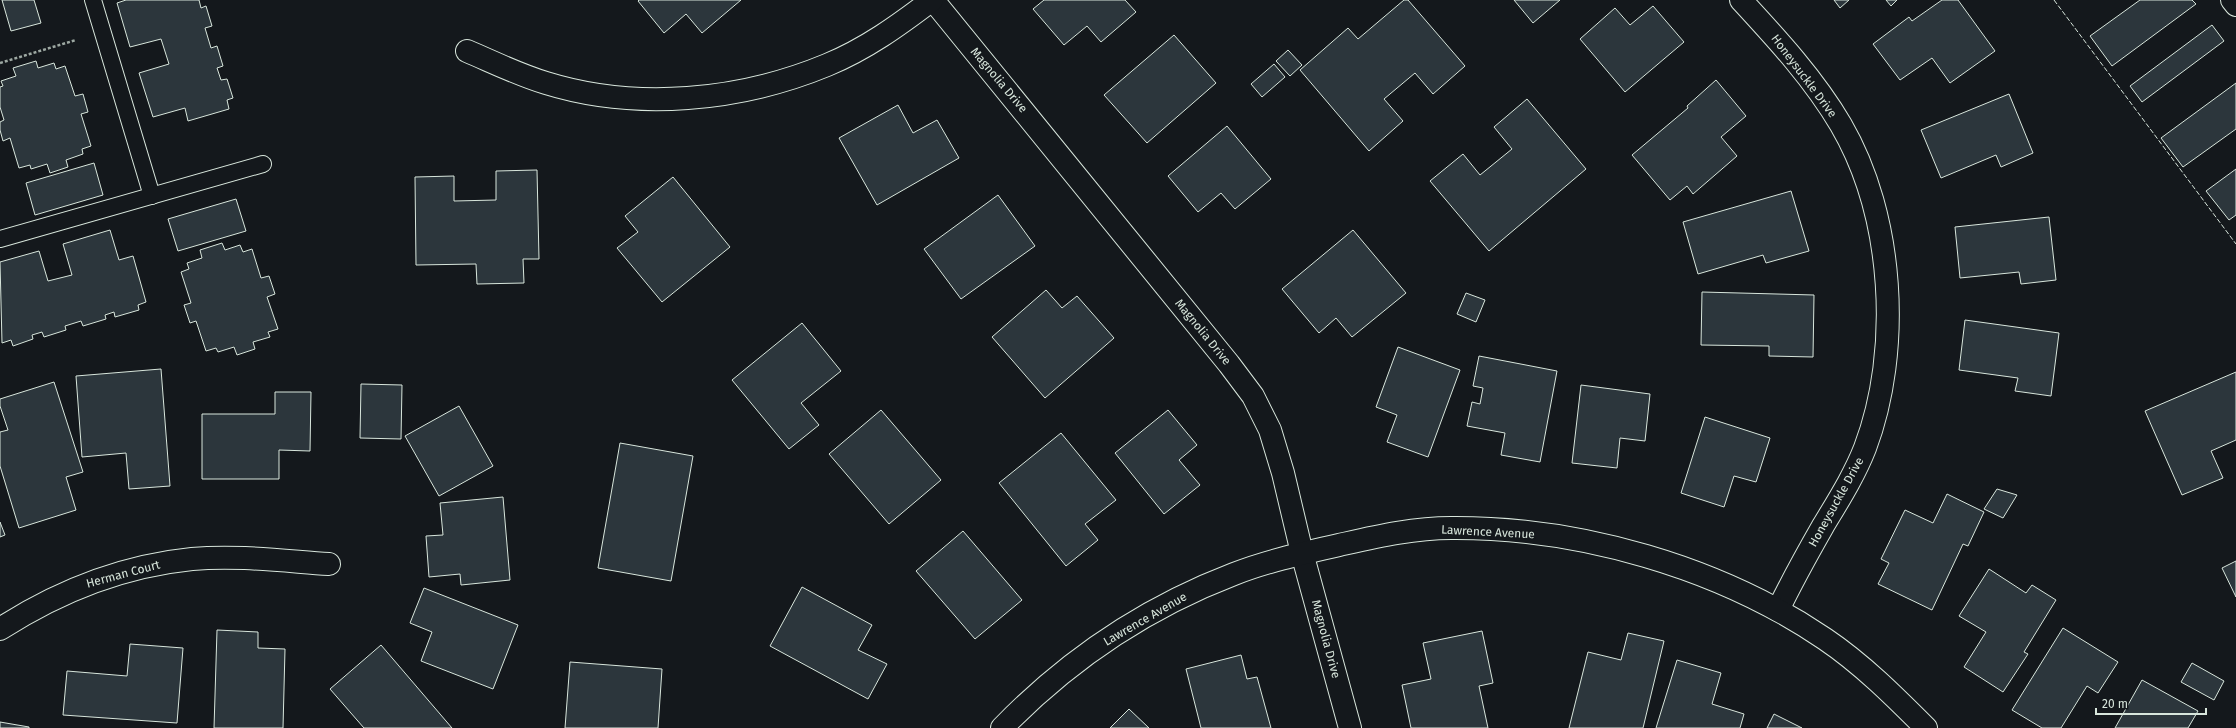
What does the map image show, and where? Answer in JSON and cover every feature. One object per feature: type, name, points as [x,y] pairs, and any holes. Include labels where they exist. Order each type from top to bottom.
[{"type":"street","points":[[467,51],[545,83],[590,93],[633,98],[674,98],[717,95],[766,85],[828,64],[896,28],[933,0]]},
{"type":"street","name":"Magnolia Drive","points":[[933,0],[1069,166],[1253,396],[1270,430],[1283,473],[1302,553],[1350,728]]},
{"type":"street","name":"Honeysuckle Drive","points":[[1741,0],[1787,51],[1818,90],[1841,125],[1858,162],[1874,205],[1884,252],[1887,298],[1883,377],[1872,428],[1864,450],[1850,480],[1798,569],[1778,610]]},
{"type":"street","points":[[2232,0],[2236,5]]},
{"type":"street","name":"Lawrence Avenue","points":[[1002,728],[1027,702],[1091,650],[1158,608],[1236,573],[1302,553],[1384,535],[1450,528],[1509,531],[1571,538],[1616,548],[1670,564],[1726,585],[1778,610],[1825,639],[1862,666],[1926,728]]},
{"type":"street","name":"Herman Court","points":[[0,628],[51,599],[81,586],[112,574],[153,564],[194,559],[236,559],[329,564]]},
{"type":"lane","points":[[93,0],[152,196]]},
{"type":"lane","points":[[0,239],[263,164]]},
{"type":"path","points":[[0,63],[102,31]]},
{"type":"building","points":[[2,0],[34,0],[41,23],[11,31]]},
{"type":"building","points":[[126,0],[199,0],[201,8],[206,6],[212,26],[205,28],[211,48],[217,46],[223,66],[217,68],[221,80],[227,79],[233,98],[227,100],[229,109],[188,121],[185,108],[153,117],[139,73],[169,64],[161,39],[130,47],[117,3]]},
{"type":"building","points":[[741,0],[702,33],[686,14],[664,33],[638,1]]},
{"type":"building","points":[[1044,0],[1125,0],[1136,12],[1101,42],[1087,26],[1064,45],[1033,9]]},
{"type":"building","points":[[1404,0],[1408,0],[1465,66],[1433,94],[1415,73],[1384,99],[1403,121],[1369,151],[1300,70],[1348,28],[1358,39]]},
{"type":"building","points":[[1514,0],[1560,0],[1533,23]]},
{"type":"building","points":[[1834,0],[1849,0],[1840,8]]},
{"type":"building","points":[[1886,0],[1897,0],[1891,6]]},
{"type":"building","points":[[1942,0],[1958,0],[1995,51],[1950,83],[1932,58],[1900,80],[1873,44],[1909,17],[1912,21]]},
{"type":"building","points":[[2140,0],[2192,0],[2196,4],[2112,66],[2090,36]]},
{"type":"building","points":[[1653,6],[1684,42],[1625,92],[1580,39],[1615,8],[1630,25]]},
{"type":"building","points":[[2212,25],[2224,41],[2142,102],[2130,86]]},
{"type":"building","points":[[1174,35],[1216,83],[1147,143],[1104,95]]},
{"type":"building","points":[[1288,50],[1302,65],[1290,76],[1276,61]]},
{"type":"building","points":[[36,61],[38,68],[54,63],[56,69],[65,66],[75,96],[83,94],[88,112],[81,114],[91,146],[82,149],[83,154],[66,160],[68,167],[50,173],[47,164],[31,169],[30,165],[19,168],[10,138],[3,141],[0,130],[0,122],[4,120],[0,107],[0,87],[3,86],[1,81],[16,76],[13,68]]},
{"type":"building","points":[[1274,64],[1285,77],[1262,97],[1251,84]]},
{"type":"building","points":[[1716,80],[1746,116],[1721,137],[1737,156],[1693,194],[1687,186],[1670,200],[1632,155],[1688,108],[1687,106]]},
{"type":"building","points":[[2236,83],[2236,129],[2183,167],[2161,138]]},
{"type":"building","points":[[2009,94],[2033,153],[2001,167],[1996,155],[1941,178],[1921,130]]},
{"type":"building","points":[[1527,99],[1586,169],[1489,251],[1430,181],[1463,154],[1480,175],[1512,149],[1494,127]]},
{"type":"building","points":[[898,105],[913,133],[937,120],[959,158],[877,205],[839,138]]},
{"type":"building","points":[[1227,126],[1271,179],[1235,209],[1221,193],[1198,212],[1168,176]]},
{"type":"building","points":[[94,163],[103,195],[35,215],[26,183]]},
{"type":"building","points":[[2236,169],[2236,215],[2229,220],[2206,191]]},
{"type":"building","points":[[537,170],[539,259],[523,259],[524,283],[477,284],[476,264],[416,265],[415,177],[454,176],[454,201],[496,200],[496,171]]},
{"type":"building","points":[[673,177],[730,247],[662,302],[617,248],[638,232],[625,216]]},
{"type":"building","points":[[1791,191],[1809,251],[1766,263],[1763,255],[1698,274],[1683,222]]},
{"type":"building","points":[[998,195],[1035,246],[961,299],[924,249]]},
{"type":"building","points":[[236,199],[246,231],[178,251],[168,219]]},
{"type":"building","points":[[2049,217],[2056,280],[2021,284],[2019,272],[1960,278],[1955,227]]},
{"type":"building","points":[[110,230],[119,260],[133,256],[146,302],[138,305],[139,310],[115,317],[114,312],[105,315],[106,319],[83,326],[81,321],[65,326],[66,330],[44,337],[42,332],[32,335],[33,339],[13,346],[11,340],[2,343],[0,262],[39,251],[48,281],[72,275],[63,244]]},
{"type":"building","points":[[1353,230],[1406,293],[1352,337],[1336,318],[1319,333],[1282,289]]},
{"type":"building","points":[[222,243],[225,250],[240,245],[243,252],[252,249],[261,278],[269,276],[275,294],[267,297],[278,329],[268,332],[270,337],[253,342],[255,349],[237,355],[234,347],[218,352],[216,348],[206,351],[196,321],[190,323],[184,305],[191,303],[181,272],[189,269],[187,263],[202,258],[200,250]]},
{"type":"building","points":[[1046,290],[1062,308],[1077,296],[1114,338],[1045,398],[992,337]]},
{"type":"building","points":[[1702,292],[1814,295],[1813,357],[1769,356],[1769,346],[1701,345]]},
{"type":"building","points":[[1466,293],[1485,300],[1476,322],[1457,314]]},
{"type":"building","points":[[1965,320],[2059,333],[2051,396],[2015,391],[2018,378],[1959,370]]},
{"type":"building","points":[[802,323],[841,371],[801,403],[819,425],[789,449],[732,380]]},
{"type":"building","points":[[1398,347],[1460,370],[1428,457],[1387,442],[1397,415],[1376,407]]},
{"type":"building","points":[[1479,356],[1557,371],[1540,462],[1501,455],[1505,433],[1467,426],[1472,402],[1480,404],[1483,388],[1473,386]]},
{"type":"building","points":[[161,369],[170,486],[129,489],[126,453],[82,457],[76,376]]},
{"type":"building","points":[[2236,372],[2236,440],[2211,451],[2223,478],[2182,495],[2145,411]]},
{"type":"building","points":[[54,382],[83,472],[66,477],[76,510],[19,528],[0,466],[0,432],[8,430],[0,406],[0,399]]},
{"type":"building","points":[[361,384],[402,385],[401,439],[360,438]]},
{"type":"building","points":[[1581,385],[1650,394],[1645,441],[1620,438],[1617,468],[1572,463]]},
{"type":"building","points":[[275,392],[311,392],[310,451],[279,450],[279,479],[202,479],[202,414],[275,414]]},
{"type":"building","points":[[459,406],[493,466],[439,496],[405,436]]},
{"type":"building","points":[[881,410],[941,480],[889,524],[829,454]]},
{"type":"building","points":[[1168,410],[1197,445],[1179,460],[1200,485],[1164,514],[1115,453]]},
{"type":"building","points":[[1705,417],[1770,438],[1756,482],[1734,476],[1724,507],[1681,493]]},
{"type":"building","points":[[1061,433],[1116,500],[1085,524],[1098,540],[1066,566],[999,483]]},
{"type":"building","points":[[620,443],[693,456],[671,581],[598,568]]},
{"type":"building","points":[[1997,489],[2017,495],[2003,518],[1984,509]]},
{"type":"building","points":[[1947,494],[1984,512],[1968,546],[1963,544],[1932,610],[1878,584],[1889,563],[1881,559],[1905,510],[1933,523]]},
{"type":"building","points":[[503,497],[510,580],[461,585],[460,574],[429,577],[426,536],[443,535],[440,503]]},
{"type":"building","points":[[0,522],[5,535],[0,537]]},
{"type":"building","points":[[963,531],[1022,600],[975,639],[916,571]]},
{"type":"building","points":[[2236,561],[2236,597],[2222,568]]},
{"type":"building","points":[[1989,569],[2026,593],[2032,585],[2056,600],[2024,652],[2028,654],[2003,692],[1964,667],[1986,632],[1959,616]]},
{"type":"building","points":[[802,587],[872,625],[858,650],[887,664],[868,699],[770,646]]},
{"type":"building","points":[[424,588],[518,625],[493,689],[421,661],[432,632],[410,623]]},
{"type":"building","points":[[2063,628],[2118,662],[2098,693],[2087,686],[2061,728],[2042,728],[2012,710]]},
{"type":"building","points":[[217,630],[258,632],[258,648],[285,649],[283,728],[214,728]]},
{"type":"building","points":[[1482,631],[1493,683],[1479,686],[1488,728],[1411,728],[1402,685],[1431,679],[1423,643]]},
{"type":"building","points":[[1628,633],[1664,641],[1643,728],[1569,728],[1588,652],[1621,660]]},
{"type":"building","points":[[130,644],[183,648],[177,723],[63,715],[67,671],[127,676]]},
{"type":"building","points":[[381,645],[452,728],[364,728],[330,689]]},
{"type":"building","points":[[1241,655],[1247,679],[1257,677],[1271,728],[1201,728],[1186,669]]},
{"type":"building","points":[[1677,660],[1721,673],[1712,704],[1744,714],[1740,728],[1656,728]]},
{"type":"building","points":[[570,662],[662,669],[658,728],[565,728]]},
{"type":"building","points":[[2192,663],[2224,681],[2214,700],[2181,682]]},
{"type":"building","points":[[2142,680],[2198,711],[2188,728],[2115,728]]},
{"type":"building","points":[[1129,709],[1149,728],[1110,728]]},
{"type":"building","points":[[1774,714],[1802,728],[1767,728]]},
{"type":"building","points":[[0,722],[29,727],[29,728],[0,728]]},
{"type":"fence","points":[[2054,0],[2236,244]]}]
